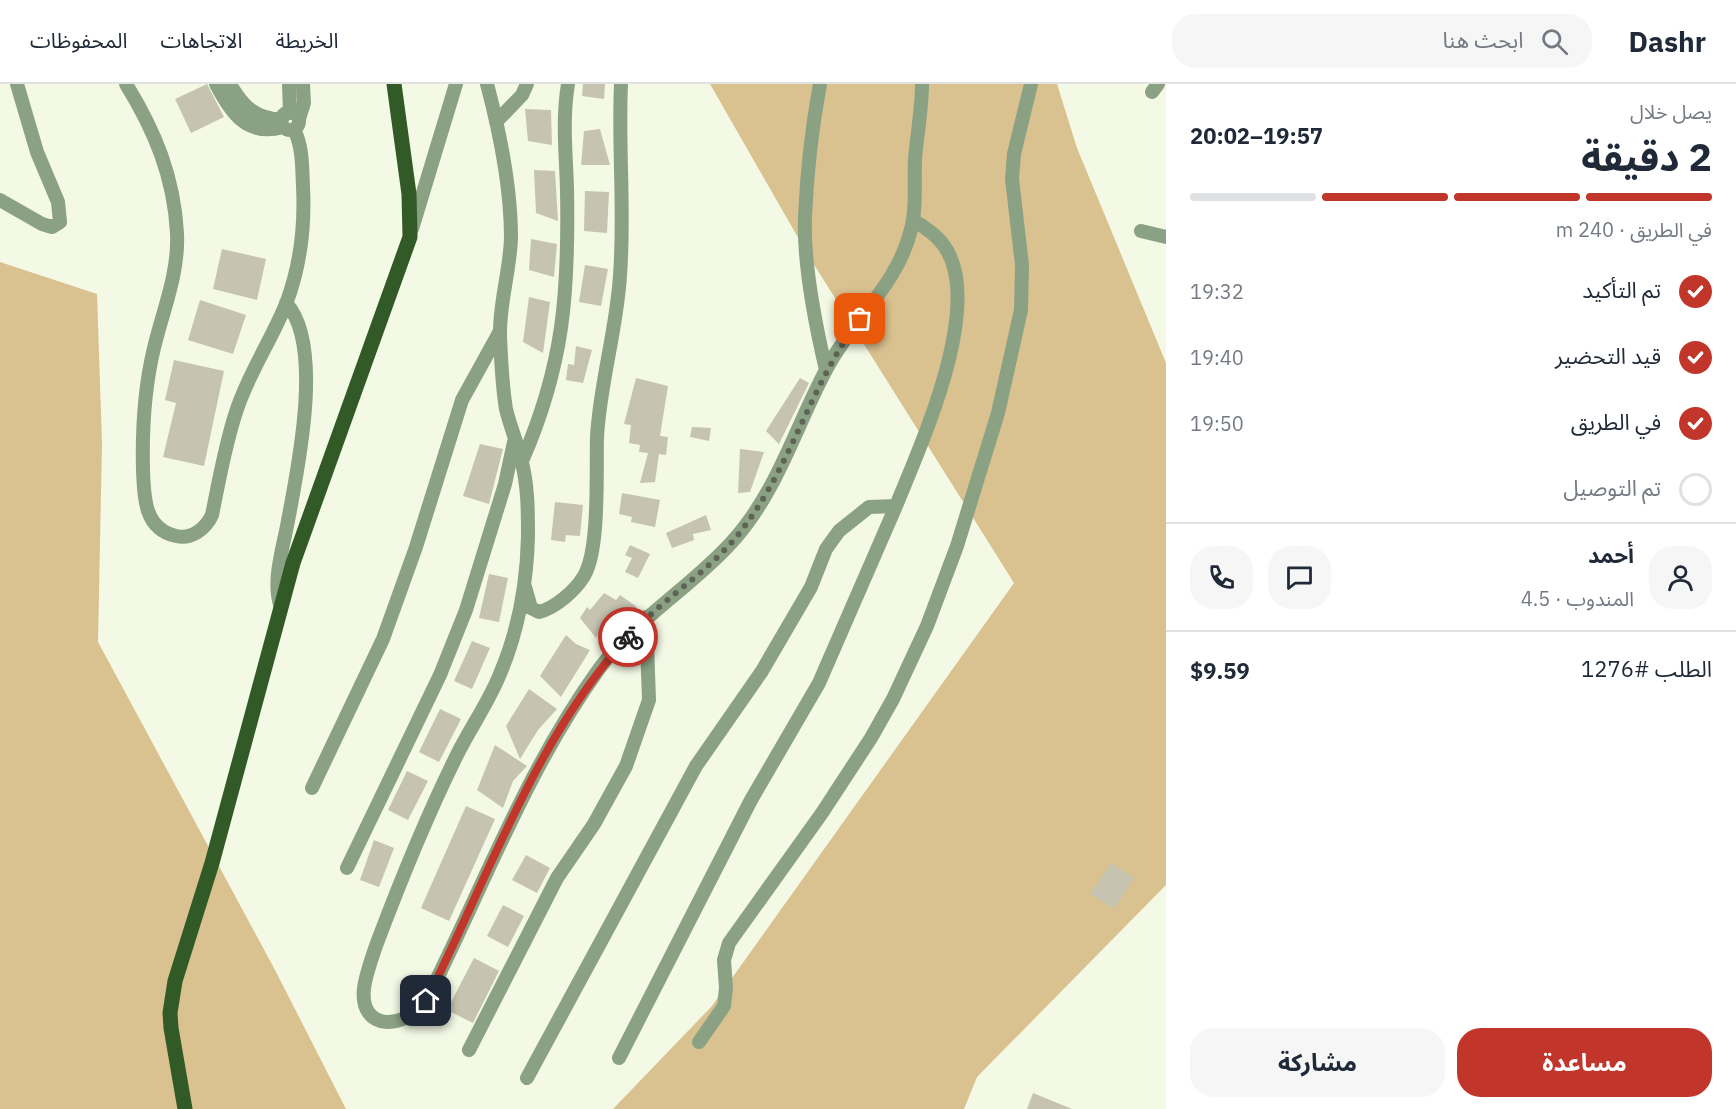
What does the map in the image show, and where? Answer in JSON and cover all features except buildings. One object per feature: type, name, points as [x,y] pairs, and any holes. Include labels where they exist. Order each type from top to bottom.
[{"type":"main road","points":[[185,1109],[171,1028],[172,997],[212,863],[297,553],[410,237],[409,194],[394,84]]},
{"type":"street","points":[[0,200],[42,224],[52,227],[60,222],[58,202],[37,152],[17,84]]},
{"type":"street","points":[[126,84],[156,137],[170,182],[177,235],[173,275],[154,347],[143,408],[145,502],[150,518],[162,530],[177,537],[191,536],[209,522],[236,412],[258,358],[286,303],[297,264],[303,231],[302,150],[289,121],[289,84]]},
{"type":"street","points":[[216,84],[235,115],[245,125],[261,130],[289,121],[304,103],[303,84]]},
{"type":"street","points":[[230,84],[247,109],[254,114],[289,121]]},
{"type":"street","points":[[410,237],[456,84]]},
{"type":"street","points":[[487,84],[506,174],[511,236],[500,331],[507,410],[522,461],[527,497],[528,539],[524,582],[510,645],[500,674],[454,761],[410,857],[375,950],[364,990],[367,1008],[374,1018],[388,1023],[406,1020],[419,1012],[426,1001],[502,841],[567,716],[601,666],[646,617],[696,578],[746,526],[777,477],[826,370],[892,272],[910,236],[922,84]]},
{"type":"street","points":[[496,122],[522,95],[527,84]]},
{"type":"street","points":[[522,461],[541,418],[551,384],[565,308],[567,188],[563,114],[568,84]]},
{"type":"street","points":[[524,582],[531,608],[539,612],[550,609],[584,576],[592,553],[597,434],[618,307],[621,272],[618,141],[621,84]]},
{"type":"street","points":[[820,84],[813,123],[805,218],[814,317],[826,370]]},
{"type":"street","points":[[699,1042],[724,1006],[726,988],[724,960],[729,943],[822,813],[893,699],[927,626],[957,546],[998,413],[1021,310],[1022,264],[1012,179],[1014,154],[1031,84]]},
{"type":"street","points":[[619,1058],[751,800],[819,683],[925,434],[956,332],[956,283],[952,264],[942,243],[913,220]]},
{"type":"street","points":[[1141,231],[1166,237]]},
{"type":"street","points":[[281,608],[277,581],[297,464],[306,358],[298,320],[286,303]]},
{"type":"street","points":[[312,788],[382,639],[416,547],[462,400],[500,331]]},
{"type":"street","points":[[347,868],[440,675],[466,610],[505,484],[515,439]]},
{"type":"street","points":[[527,1078],[696,766],[768,661],[812,587],[826,549],[839,531],[869,507],[896,506]]},
{"type":"street","points":[[469,1050],[557,878],[594,824],[630,755],[649,700],[651,680],[646,617]]},
{"type":"shaded area","points":[[710,84],[1057,84],[1077,148],[1166,363],[1166,885],[977,1077],[964,1109],[613,1109],[712,1006],[1014,583],[808,255]]},
{"type":"shaded area","points":[[0,262],[97,294],[102,443],[98,642],[275,970],[346,1109],[0,1109]]},
{"type":"way so far","points":[[628,637],[646,617],[696,578],[746,526],[777,477],[826,370],[860,319]]},
{"type":"route","points":[[426,1001],[502,841],[567,716],[601,666],[628,637]]}]
